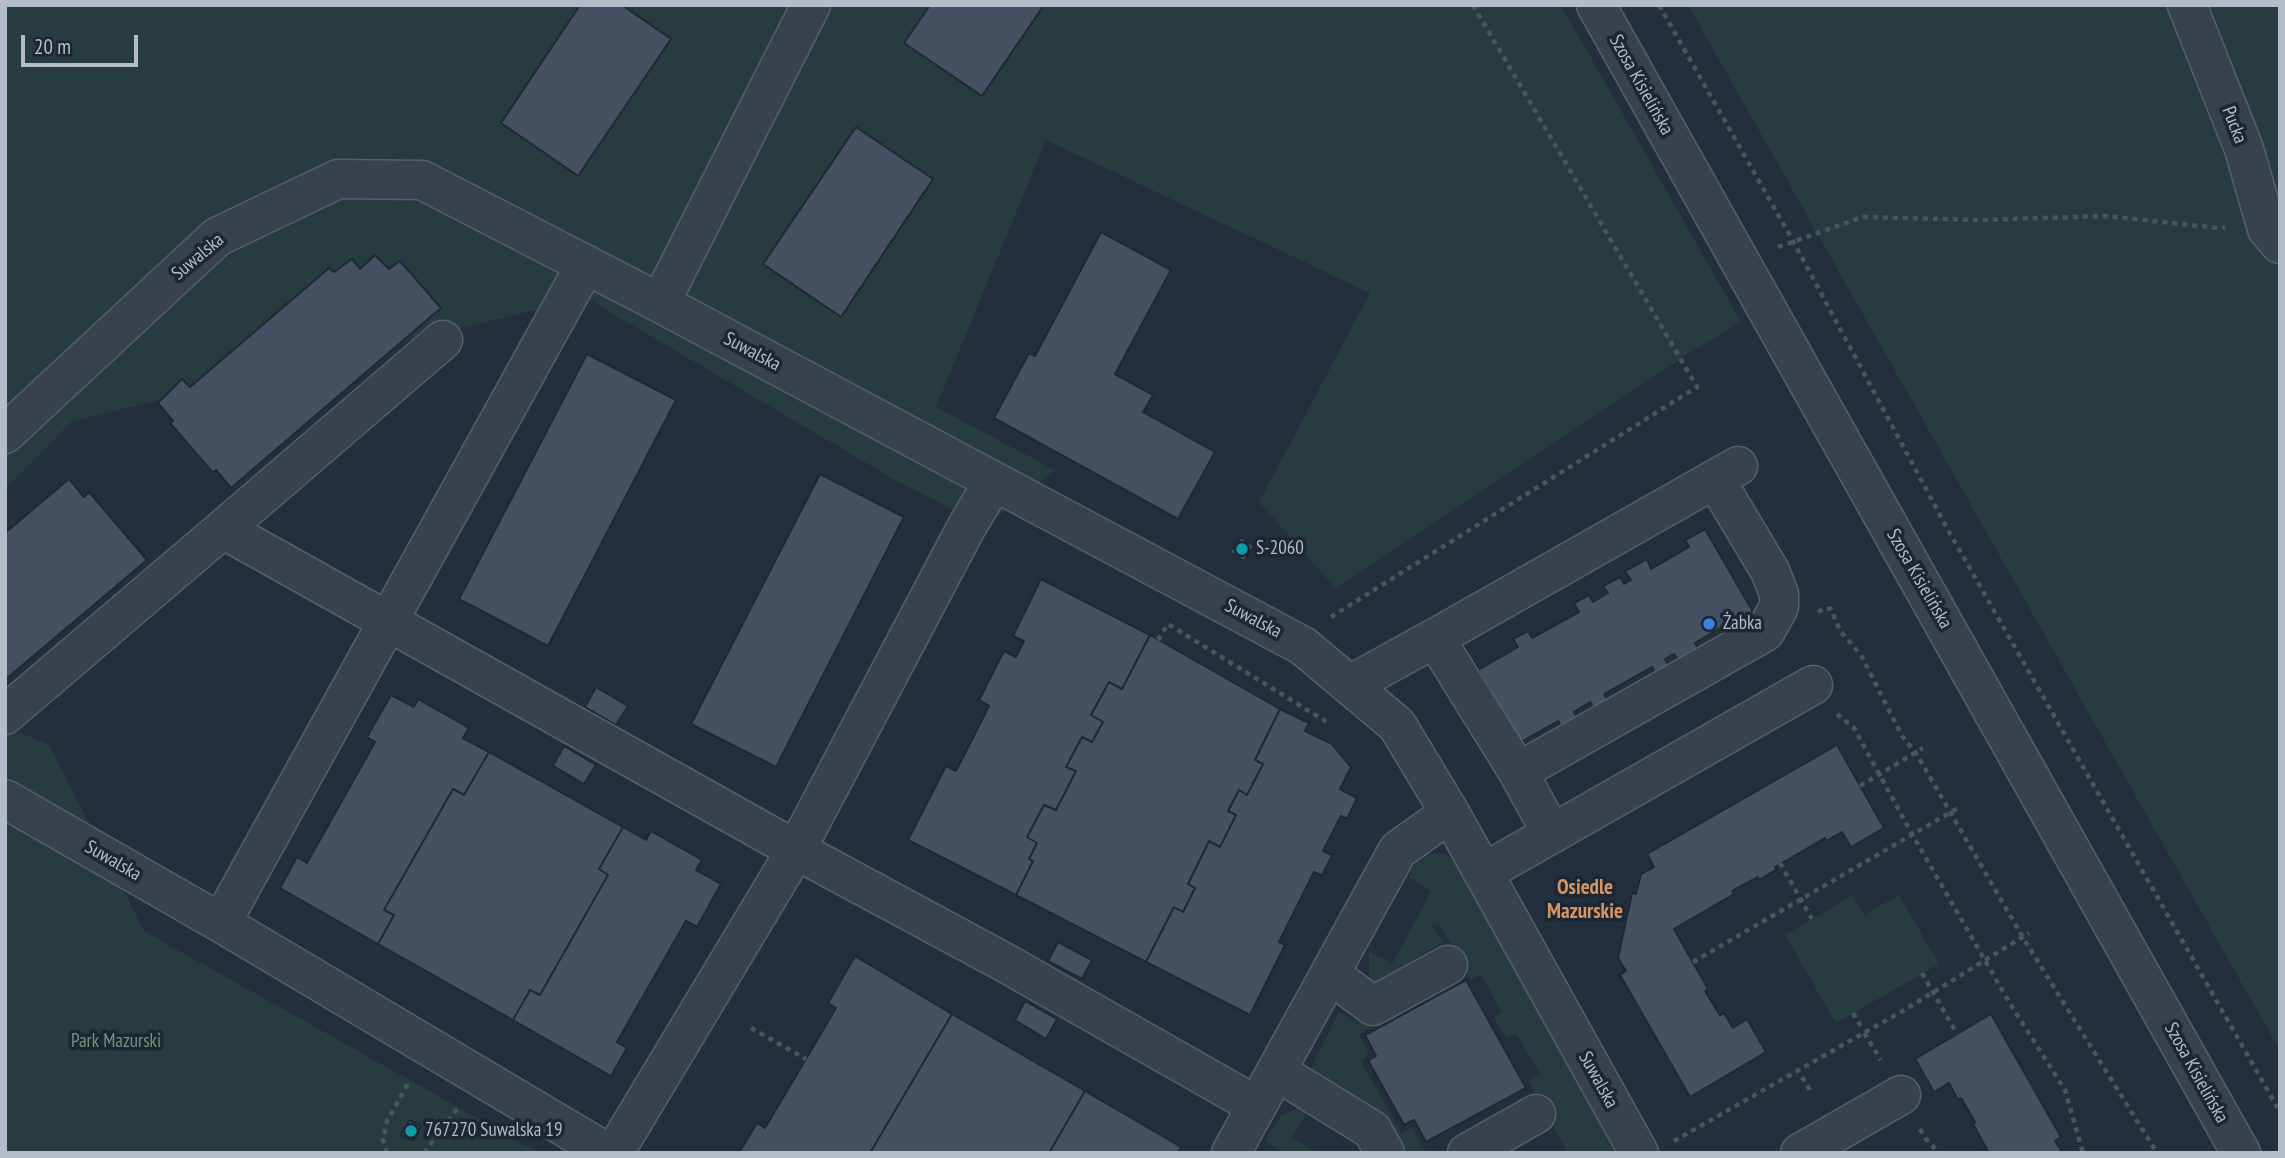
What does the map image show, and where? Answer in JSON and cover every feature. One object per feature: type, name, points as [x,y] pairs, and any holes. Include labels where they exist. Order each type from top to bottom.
[{"type":"street","points":[[660,303],[811,5]]},
{"type":"street","name":"Szosa Kisielińska","points":[[1596,5],[2241,1153]]},
{"type":"street","name":"Pucka","points":[[2187,5],[2244,149],[2272,232]]},
{"type":"street","name":"Suwalska","points":[[5,434],[218,237],[338,179],[422,180],[660,303],[1303,646],[1397,725],[1483,873],[1656,1147]]},
{"type":"street","points":[[221,923],[586,264]]},
{"type":"street","points":[[5,715],[443,340]]},
{"type":"street","points":[[1350,685],[1726,472],[1779,594],[1779,607],[1765,632],[1517,772]]},
{"type":"street","points":[[614,1153],[796,850],[966,528],[994,481]]},
{"type":"street","points":[[223,529],[796,850],[1002,961],[1257,1106]]},
{"type":"street","points":[[1435,638],[1552,834]]},
{"type":"street","points":[[1483,873],[1810,687]]},
{"type":"street","name":"Suwalska","points":[[5,799],[221,923],[608,1153]]},
{"type":"street","points":[[1231,1153],[1398,850],[1450,813]]},
{"type":"street","points":[[1330,974],[1373,1006],[1448,965]]},
{"type":"street","points":[[1276,1071],[1371,1129],[1385,1153]]},
{"type":"street","points":[[1800,1153],[1901,1095]]},
{"type":"street","points":[[1467,1153],[1536,1114]]},
{"type":"path","points":[[1322,623],[1697,387],[1473,5]]},
{"type":"path","points":[[1659,5],[1793,241],[1948,530],[2280,1112]]},
{"type":"path","points":[[1741,262],[1863,217],[1981,220],[2106,216],[2272,232]]},
{"type":"path","points":[[1825,608],[1831,608],[1840,631],[1861,655],[1902,736],[1916,752],[2022,936],[2157,1153]]},
{"type":"path","points":[[1158,640],[1168,624],[1338,729]]},
{"type":"path","points":[[1810,687],[1854,728],[2009,1002],[2065,1090],[2083,1153]]},
{"type":"path","points":[[1860,786],[1923,748]]},
{"type":"path","points":[[1693,962],[1958,808]]},
{"type":"path","points":[[1780,863],[1812,919]]},
{"type":"path","points":[[1656,1147],[1934,992],[2029,933]]},
{"type":"path","points":[[1922,974],[1957,1034]]},
{"type":"path","points":[[1853,1013],[1882,1063]]},
{"type":"path","points":[[751,1028],[806,1059]]},
{"type":"path","points":[[387,1153],[383,1139],[387,1121],[430,1046]]},
{"type":"path","points":[[424,1153],[439,1136],[480,1076]]},
{"type":"path","points":[[1802,1077],[1811,1092]]},
{"type":"green space","points":[[5,5],[1561,5],[1741,322],[1686,355],[1336,589],[1259,502],[1370,293],[1046,140],[936,407],[1055,470],[984,528],[895,480],[586,298],[72,421],[5,490]]},
{"type":"green space","points":[[1688,5],[2280,5],[2280,1051]]},
{"type":"green space","name":"Park Mazurski","points":[[5,726],[49,745],[144,931],[540,1153],[5,1153]]},
{"type":"green space","points":[[1435,853],[1449,856],[1458,866],[1615,1153],[1566,1153],[1528,1081],[1539,1073],[1516,1033],[1507,1039],[1494,1018],[1502,1012],[1481,975],[1471,979],[1439,924],[1432,926],[1443,942],[1374,983],[1369,974],[1369,952],[1393,963],[1431,891],[1409,877],[1415,862],[1423,855]]},
{"type":"green space","points":[[1899,895],[1939,964],[1836,1023],[1785,935],[1852,896],[1864,915]]},
{"type":"green space","points":[[1383,1010],[1387,1016],[1359,1035],[1369,1053],[1361,1061],[1401,1133],[1412,1128],[1427,1153],[1399,1153],[1308,1073],[1339,1012],[1358,1024]]},
{"type":"green space","points":[[1297,1109],[1306,1114],[1292,1137],[1318,1153],[1286,1153],[1265,1141],[1281,1115]]},
{"type":"building","points":[[580,5],[622,5],[671,39],[578,176],[501,123]]},
{"type":"building","points":[[930,5],[1044,5],[982,96],[904,43]]},
{"type":"building","points":[[856,127],[933,179],[841,317],[763,264]]},
{"type":"building","points":[[1101,232],[1171,270],[1115,374],[1153,395],[1143,412],[1215,452],[1178,519],[994,418],[1029,353],[1035,356]]},
{"type":"building","points":[[375,255],[389,269],[400,261],[441,308],[231,488],[216,470],[213,473],[170,423],[173,421],[158,403],[182,379],[190,387],[329,268],[334,272],[352,259],[360,269]]},
{"type":"building","points":[[587,354],[676,400],[548,646],[459,599]]},
{"type":"building","points":[[820,474],[904,517],[776,767],[691,724]]},
{"type":"building","points":[[69,479],[84,497],[89,492],[147,560],[5,680],[5,533]]},
{"type":"building","points":[[1705,529],[1756,617],[1736,628],[1732,621],[1695,643],[1699,650],[1679,662],[1674,654],[1665,659],[1669,666],[1656,674],[1652,667],[1604,694],[1608,701],[1594,709],[1590,702],[1574,712],[1578,719],[1562,728],[1558,721],[1521,742],[1478,670],[1518,647],[1513,639],[1528,631],[1532,638],[1579,612],[1574,603],[1589,595],[1593,602],[1608,593],[1603,586],[1620,577],[1624,584],[1631,580],[1625,571],[1647,559],[1651,569],[1689,547],[1685,540]]},
{"type":"building","name":"S-2060","points":[[1241,537],[1254,546],[1244,561],[1230,552]]},
{"type":"building","points":[[1041,579],[1150,635],[1122,689],[1109,682],[1091,715],[1103,722],[1092,742],[1082,737],[1066,767],[1076,771],[1056,810],[1044,805],[1027,837],[1037,843],[1029,859],[1033,861],[1016,895],[908,840],[946,766],[956,771],[989,706],[979,700],[1004,651],[1016,657],[1024,641],[1013,636]]},
{"type":"building","points":[[1150,635],[1280,709],[1255,760],[1263,764],[1247,795],[1239,790],[1228,811],[1236,815],[1220,847],[1209,841],[1188,884],[1195,888],[1183,912],[1174,907],[1146,962],[1016,895],[1033,861],[1029,859],[1037,843],[1027,837],[1044,805],[1056,810],[1076,771],[1066,767],[1082,737],[1092,742],[1103,722],[1091,715],[1109,682],[1122,689]]},
{"type":"building","points":[[596,687],[628,706],[616,725],[585,707]]},
{"type":"building","points":[[391,695],[414,707],[418,699],[469,728],[463,738],[489,752],[464,795],[453,789],[384,910],[394,915],[378,944],[280,888],[297,857],[307,863],[375,742],[367,737]]},
{"type":"building","points":[[1280,709],[1309,723],[1305,731],[1332,744],[1351,767],[1340,789],[1357,798],[1347,819],[1341,816],[1323,851],[1332,855],[1322,876],[1314,872],[1279,942],[1285,945],[1250,1015],[1146,962],[1174,907],[1183,912],[1195,888],[1188,884],[1209,841],[1220,847],[1236,815],[1228,811],[1239,790],[1247,795],[1263,764],[1255,760]]},
{"type":"building","points":[[1837,745],[1884,828],[1851,847],[1842,832],[1826,841],[1825,838],[1775,867],[1777,869],[1759,880],[1758,877],[1732,891],[1734,894],[1674,929],[1720,1015],[1724,1013],[1733,1028],[1747,1019],[1766,1052],[1690,1097],[1620,975],[1626,971],[1618,958],[1632,893],[1636,894],[1641,874],[1654,867],[1647,854]]},
{"type":"building","points":[[564,746],[596,765],[584,784],[553,766]]},
{"type":"building","points":[[489,752],[623,827],[599,869],[608,875],[540,995],[530,990],[513,1020],[378,944],[394,915],[384,910],[453,789],[464,795]]},
{"type":"building","points":[[623,827],[646,840],[651,831],[702,860],[696,870],[721,884],[697,927],[686,921],[617,1042],[627,1048],[611,1076],[513,1020],[530,990],[540,995],[608,875],[599,869]]},
{"type":"building","points":[[1058,942],[1092,960],[1082,979],[1048,961]]},
{"type":"building","points":[[855,956],[952,1014],[870,1153],[739,1153],[757,1123],[765,1128],[806,1059],[836,1008],[828,1003]]},
{"type":"building","points":[[1466,980],[1526,1088],[1426,1142],[1414,1120],[1404,1125],[1368,1060],[1376,1056],[1365,1035]]},
{"type":"building","points":[[1025,1001],[1057,1019],[1046,1039],[1015,1020]]},
{"type":"building","points":[[952,1014],[1085,1091],[1049,1153],[870,1153]]},
{"type":"building","points":[[1991,1014],[2061,1137],[2055,1141],[2063,1153],[1989,1153],[1961,1098],[1958,1100],[1949,1083],[1934,1092],[1915,1059]]},
{"type":"building","points":[[1085,1091],[1181,1147],[1178,1153],[1049,1153]]},
{"type":"building","name":"767270 Suwalska 19","points":[[409,1120],[421,1126],[413,1141],[401,1135]]},
{"type":"place","name":"S-2060","points":[[1242,549]]},
{"type":"place","name":"Żabka","points":[[1709,624]]},
{"type":"place","name":"767270 Suwalska 19","points":[[411,1131]]},
{"type":"district","name":"Osiedle Mazurskie","points":[[1585,900]]}]
